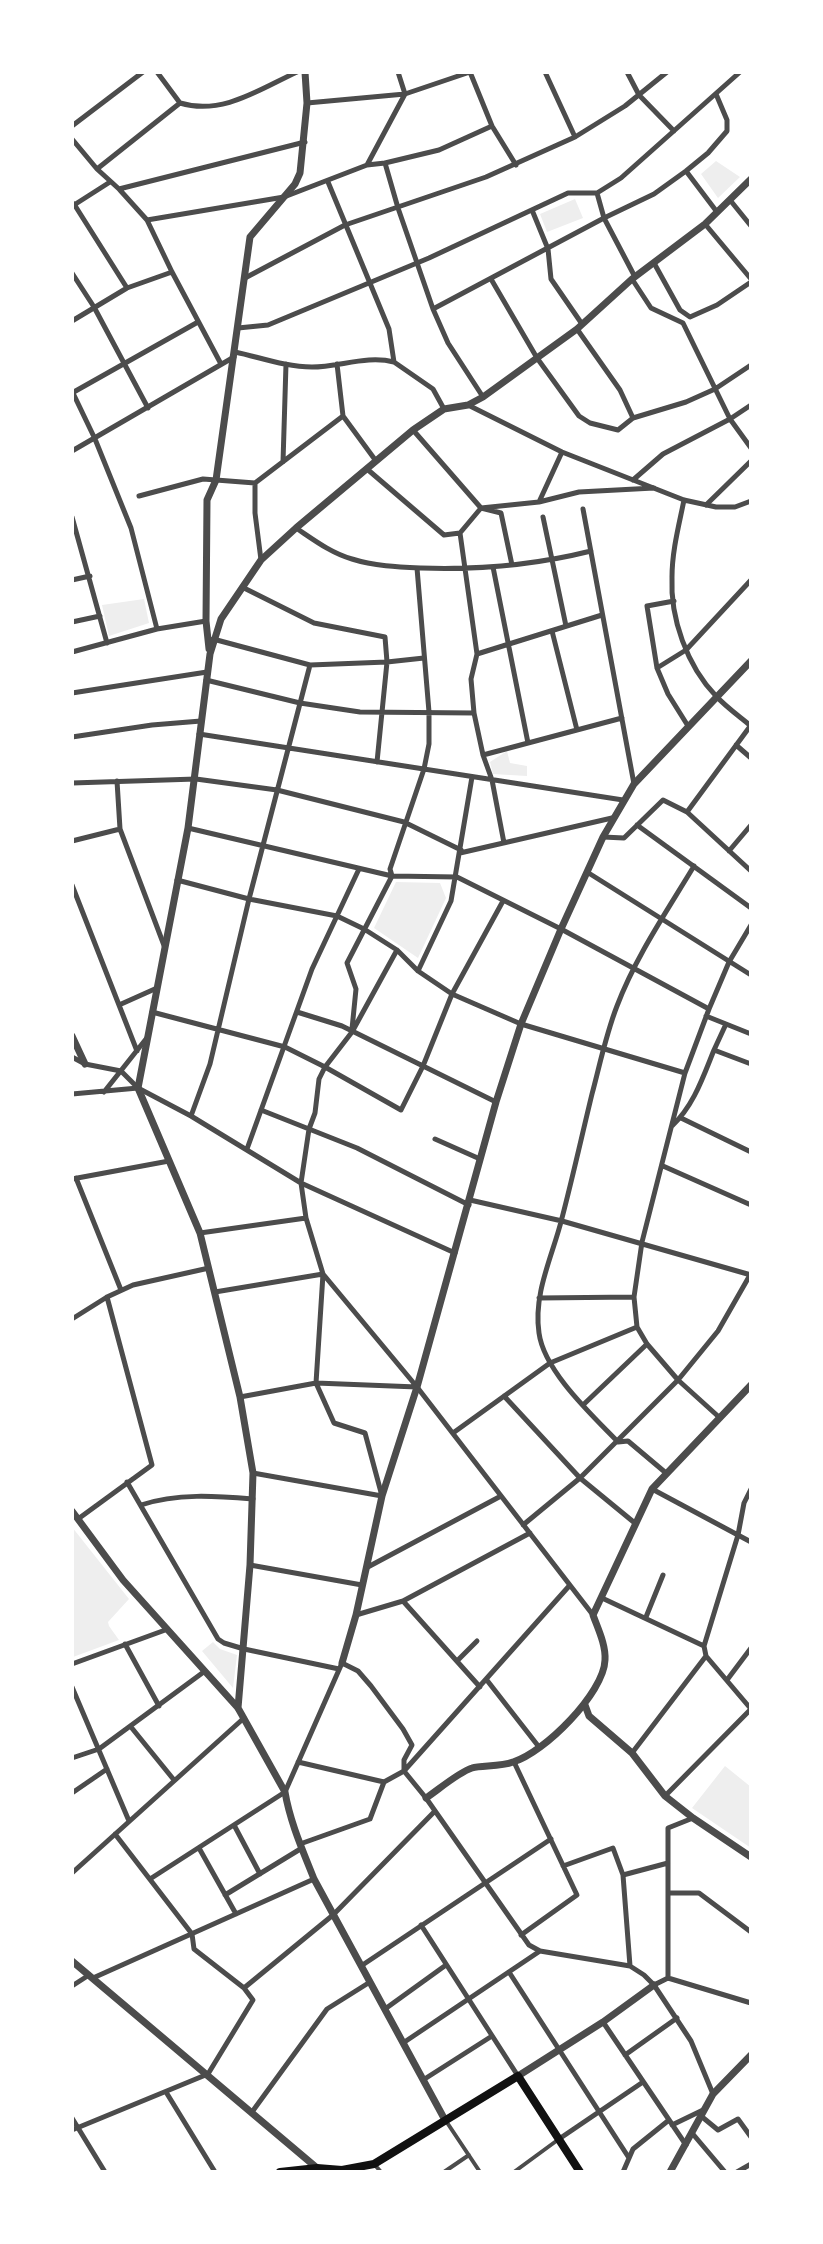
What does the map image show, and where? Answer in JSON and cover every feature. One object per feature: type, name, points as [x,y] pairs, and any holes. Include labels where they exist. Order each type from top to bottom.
[{"type":"main road","points":[[280,2172],[342,2170],[374,2164],[518,2076],[580,2172]]},
{"type":"street","points":[[72,126],[143,72]]},
{"type":"street","points":[[157,72],[180,103],[203,108],[226,105],[297,72]]},
{"type":"street","points":[[210,654],[206,621],[207,500],[216,480],[250,237],[285,197],[300,173],[307,103],[305,72]]},
{"type":"street","points":[[367,165],[405,94],[398,72]]},
{"type":"street","points":[[307,103],[405,94],[470,72],[492,126],[516,165]]},
{"type":"street","points":[[544,72],[575,137]]},
{"type":"street","points":[[627,72],[639,95],[674,131]]},
{"type":"street","points":[[244,278],[345,225],[516,165],[575,137],[625,106],[667,72]]},
{"type":"street","points":[[238,328],[268,325],[417,262],[568,193],[597,193],[621,178],[741,72]]},
{"type":"street","points":[[433,309],[654,194],[686,171],[708,153],[728,131],[727,120],[716,94]]},
{"type":"street","points":[[98,169],[180,103]]},
{"type":"street","points":[[147,220],[285,197],[367,165],[439,150],[492,126]]},
{"type":"street","points":[[72,139],[147,220],[220,364]]},
{"type":"street","points":[[119,189],[304,142]]},
{"type":"street","points":[[385,163],[433,309],[448,343],[483,397]]},
{"type":"street","points":[[686,171],[717,212]]},
{"type":"street","points":[[238,1708],[250,1565],[253,1473],[240,1397],[200,1233],[138,1088],[188,828],[196,779],[206,676],[213,639],[221,619],[261,560],[296,528],[413,430],[444,409],[468,405],[483,397],[580,326],[633,278],[705,224],[751,179]]},
{"type":"street","points":[[110,182],[73,205],[127,288]]},
{"type":"street","points":[[328,182],[389,330],[394,362]]},
{"type":"street","points":[[597,193],[604,218],[633,278],[651,308],[683,323],[730,419],[751,448]]},
{"type":"street","points":[[730,200],[751,226]]},
{"type":"street","points":[[532,210],[548,249],[551,279],[620,390],[633,418]]},
{"type":"street","points":[[654,263],[680,310],[690,317],[717,305],[751,280],[705,224]]},
{"type":"street","points":[[72,321],[127,288],[172,272]]},
{"type":"street","points":[[72,273],[94,307],[148,408]]},
{"type":"street","points":[[491,279],[537,358],[579,416],[590,423],[618,430],[633,418],[686,402],[715,388],[751,365]]},
{"type":"street","points":[[157,629],[131,528],[95,439],[72,392],[198,322]]},
{"type":"street","points":[[72,451],[148,408],[234,354],[312,367],[369,360],[394,362],[433,389],[444,409]]},
{"type":"street","points":[[283,462],[286,364]]},
{"type":"street","points":[[337,364],[343,416],[376,461]]},
{"type":"street","points":[[468,405],[562,452],[684,500],[706,506],[735,507],[751,501]]},
{"type":"street","points":[[633,480],[663,454],[730,419],[751,405]]},
{"type":"street","points":[[139,496],[202,479],[255,483],[343,416]]},
{"type":"street","points":[[413,430],[481,508],[501,513],[512,565]]},
{"type":"street","points":[[539,502],[562,452]]},
{"type":"street","points":[[706,506],[751,461]]},
{"type":"street","points":[[367,469],[444,535],[460,533],[481,508],[539,502],[579,492],[654,488]]},
{"type":"street","points":[[255,483],[255,513],[261,560]]},
{"type":"street","points":[[684,500],[673,551],[671,580],[686,650],[695,668],[716,696],[751,725],[687,812]]},
{"type":"street","points":[[583,510],[634,784]]},
{"type":"street","points":[[72,517],[107,643]]},
{"type":"street","points":[[543,517],[566,626]]},
{"type":"street","points":[[296,528],[334,552],[353,560],[417,568],[494,567],[552,561],[591,551]]},
{"type":"street","points":[[460,533],[477,654],[471,679],[474,713],[483,755],[492,780],[504,843]]},
{"type":"street","points":[[494,567],[528,743]]},
{"type":"street","points":[[352,1032],[356,989],[347,963],[392,876],[390,869],[404,822],[424,769],[429,744],[429,712],[417,568]]},
{"type":"street","points":[[72,580],[90,576]]},
{"type":"street","points":[[657,668],[686,650],[751,580]]},
{"type":"street","points":[[242,587],[314,623],[385,637],[387,662],[377,762]]},
{"type":"street","points":[[674,601],[647,606],[657,668],[668,694],[688,726]]},
{"type":"street","points":[[477,654],[602,615]]},
{"type":"street","points":[[72,622],[100,616]]},
{"type":"street","points":[[72,652],[157,629],[206,621]]},
{"type":"street","points":[[552,631],[577,730]]},
{"type":"street","points":[[213,639],[310,665],[424,658]]},
{"type":"street","points":[[150,1880],[285,1792],[341,1666],[356,1615],[382,1496],[417,1387],[470,1203],[496,1102],[522,1024],[561,929],[612,818],[634,784],[751,661]]},
{"type":"street","points":[[191,1116],[210,1064],[249,898],[310,665]]},
{"type":"street","points":[[72,693],[206,676],[300,703],[360,712],[474,713]]},
{"type":"street","points":[[483,755],[622,718]]},
{"type":"street","points":[[72,737],[152,725],[201,721]]},
{"type":"street","points":[[199,734],[623,800]]},
{"type":"street","points":[[736,745],[751,758]]},
{"type":"street","points":[[418,971],[452,901],[472,777]]},
{"type":"street","points":[[72,783],[196,779],[277,790],[404,822],[460,852],[612,818]]},
{"type":"street","points":[[117,781],[120,829],[165,949]]},
{"type":"street","points":[[603,837],[624,838],[663,800],[687,812],[751,870]]},
{"type":"street","points":[[637,825],[751,908]]},
{"type":"street","points":[[729,851],[751,825]]},
{"type":"street","points":[[188,828],[392,876],[456,877],[561,929],[709,1010]]},
{"type":"street","points":[[72,841],[120,829]]},
{"type":"street","points":[[618,1442],[583,1405],[550,1364],[538,1333],[539,1298],[562,1221],[603,1049],[617,1006],[634,969],[694,866]]},
{"type":"street","points":[[246,1149],[312,969],[359,869]]},
{"type":"street","points":[[587,872],[751,975]]},
{"type":"street","points":[[177,880],[336,916],[364,929],[397,950],[418,971],[452,994],[522,1024],[685,1073]]},
{"type":"street","points":[[72,885],[137,1051]]},
{"type":"street","points":[[152,1012],[285,1047],[401,1110],[423,1066],[452,994],[503,901]]},
{"type":"street","points":[[720,1419],[678,1380],[647,1344],[637,1327],[634,1297],[642,1242],[685,1073],[729,962],[751,926]]},
{"type":"street","points":[[382,1496],[366,1433],[334,1423],[316,1383],[323,1274],[306,1218],[301,1183],[309,1129],[315,1113],[319,1078],[352,1032],[397,950]]},
{"type":"street","points":[[119,1005],[157,988]]},
{"type":"street","points":[[297,1012],[342,1026],[496,1102]]},
{"type":"street","points":[[706,1016],[751,1034]]},
{"type":"street","points":[[671,1126],[681,1118],[693,1099],[726,1024]]},
{"type":"street","points":[[72,1036],[85,1064]]},
{"type":"street","points":[[104,1092],[147,1038]]},
{"type":"street","points":[[714,1050],[751,1064]]},
{"type":"street","points":[[72,1057],[85,1064],[121,1071],[138,1088],[191,1116],[301,1183],[455,1253]]},
{"type":"street","points":[[72,1094],[138,1088]]},
{"type":"street","points":[[261,1110],[357,1148],[470,1203],[562,1221],[642,1242],[750,1275],[718,1331],[678,1380],[580,1478],[523,1525]]},
{"type":"street","points":[[681,1118],[751,1152]]},
{"type":"street","points":[[435,1139],[480,1159]]},
{"type":"street","points":[[121,1290],[74,1178],[169,1161]]},
{"type":"street","points":[[663,1166],[751,1205]]},
{"type":"street","points":[[200,1233],[306,1218]]},
{"type":"street","points":[[72,1319],[107,1297],[133,1285],[209,1268]]},
{"type":"street","points":[[215,1292],[323,1274]]},
{"type":"street","points":[[323,1274],[417,1387],[593,1615],[605,1659],[604,1668],[585,1705],[539,1747],[514,1762],[494,1767],[472,1768],[426,1798]]},
{"type":"street","points":[[78,1519],[152,1465],[107,1297]]},
{"type":"street","points":[[539,1298],[634,1297]]},
{"type":"street","points":[[453,1433],[550,1364],[637,1327]]},
{"type":"street","points":[[583,1405],[647,1344]]},
{"type":"street","points":[[240,1397],[316,1383],[417,1387]]},
{"type":"street","points":[[593,1615],[652,1489],[751,1385]]},
{"type":"street","points":[[504,1396],[580,1478],[636,1524]]},
{"type":"street","points":[[618,1442],[628,1440],[666,1473]]},
{"type":"street","points":[[253,1473],[382,1496]]},
{"type":"street","points":[[127,1482],[218,1639],[244,1649],[358,1671],[403,1729],[412,1745],[404,1760],[404,1772],[426,1798],[529,1945],[540,1951],[630,1966],[644,1975],[654,1985],[691,2041],[713,2094]]},
{"type":"street","points":[[652,1489],[751,1542]]},
{"type":"street","points":[[664,1796],[751,1709],[706,1656],[704,1646],[738,1535],[744,1503],[751,1489]]},
{"type":"street","points":[[141,1505],[161,1498],[214,1496],[253,1499]]},
{"type":"street","points":[[366,1568],[501,1496]]},
{"type":"street","points":[[72,1511],[123,1580],[238,1708],[285,1792],[287,1806],[314,1879],[445,2120],[480,2172]]},
{"type":"street","points":[[356,1615],[403,1601],[530,1533]]},
{"type":"street","points":[[250,1565],[362,1585]]},
{"type":"street","points":[[646,1617],[663,1575]]},
{"type":"street","points":[[298,1762],[384,1782],[404,1772],[570,1585]]},
{"type":"street","points":[[602,1598],[704,1646]]},
{"type":"street","points":[[403,1601],[480,1687]]},
{"type":"street","points":[[72,1664],[168,1629]]},
{"type":"street","points":[[457,1661],[477,1641]]},
{"type":"street","points":[[125,1644],[159,1706]]},
{"type":"street","points":[[727,1680],[751,1648]]},
{"type":"street","points":[[632,1753],[706,1656]]},
{"type":"street","points":[[72,1758],[99,1749],[205,1671]]},
{"type":"street","points":[[486,1679],[539,1747]]},
{"type":"street","points":[[72,1687],[129,1821]]},
{"type":"street","points":[[585,1705],[589,1716],[632,1753],[664,1796],[751,1857]]},
{"type":"street","points":[[72,1873],[244,1718]]},
{"type":"street","points":[[131,1727],[174,1780]]},
{"type":"street","points":[[514,1762],[577,1895],[521,1935]]},
{"type":"street","points":[[72,1793],[107,1769]]},
{"type":"street","points":[[225,1895],[301,1846],[370,1819],[384,1782]]},
{"type":"street","points":[[244,1988],[333,1915],[435,1811]]},
{"type":"street","points":[[668,1978],[668,1828],[693,1818]]},
{"type":"street","points":[[234,1825],[260,1874]]},
{"type":"street","points":[[75,2129],[208,2074],[253,2000],[244,1988],[194,1949],[192,1934],[115,1834]]},
{"type":"street","points":[[361,1966],[551,1839]]},
{"type":"street","points":[[199,1848],[236,1914]]},
{"type":"street","points":[[563,1866],[613,1848],[623,1875],[630,1966]]},
{"type":"street","points":[[623,1875],[668,1863]]},
{"type":"street","points":[[72,1986],[314,1879]]},
{"type":"street","points":[[668,1893],[699,1893],[751,1932]]},
{"type":"street","points":[[421,1925],[518,2076],[668,1978],[751,2003]]},
{"type":"street","points":[[403,2043],[540,1951]]},
{"type":"street","points":[[72,1961],[319,2170]]},
{"type":"street","points":[[385,2009],[446,1965]]},
{"type":"street","points":[[509,1972],[630,2158]]},
{"type":"street","points":[[252,2112],[327,2008],[370,1982]]},
{"type":"street","points":[[625,2055],[677,2018]]},
{"type":"street","points":[[603,2022],[686,2145]]},
{"type":"street","points":[[423,2080],[492,2036]]},
{"type":"street","points":[[670,2172],[713,2094],[751,2055]]},
{"type":"street","points":[[514,2172],[643,2082]]},
{"type":"street","points":[[166,2092],[215,2172]]},
{"type":"street","points":[[623,2172],[633,2149],[671,2123],[703,2113]]},
{"type":"street","points":[[703,2113],[718,2130],[738,2119],[751,2137]]},
{"type":"street","points":[[72,2118],[75,2129],[105,2172]]},
{"type":"street","points":[[692,2133],[724,2172]]},
{"type":"street","points":[[444,2172],[469,2155]]},
{"type":"street","points":[[374,2164],[381,2172]]},
{"type":"street","points":[[737,2172],[751,2164]]},
{"type":"shaded area","points":[[716,161],[740,177],[718,198],[701,174]]},
{"type":"shaded area","points":[[575,199],[583,218],[547,232],[540,214]]},
{"type":"shaded area","points":[[144,599],[149,623],[109,636],[102,605]]},
{"type":"shaded area","points":[[507,751],[510,763],[527,766],[527,776],[493,774],[490,762]]},
{"type":"shaded area","points":[[396,882],[440,883],[446,898],[418,958],[374,928]]},
{"type":"shaded area","points":[[72,1527],[129,1599],[108,1622],[119,1640],[73,1657]]},
{"type":"shaded area","points":[[213,1642],[220,1649],[237,1655],[233,1688],[202,1651]]},
{"type":"shaded area","points":[[725,1766],[751,1787],[751,1848],[692,1808]]}]
